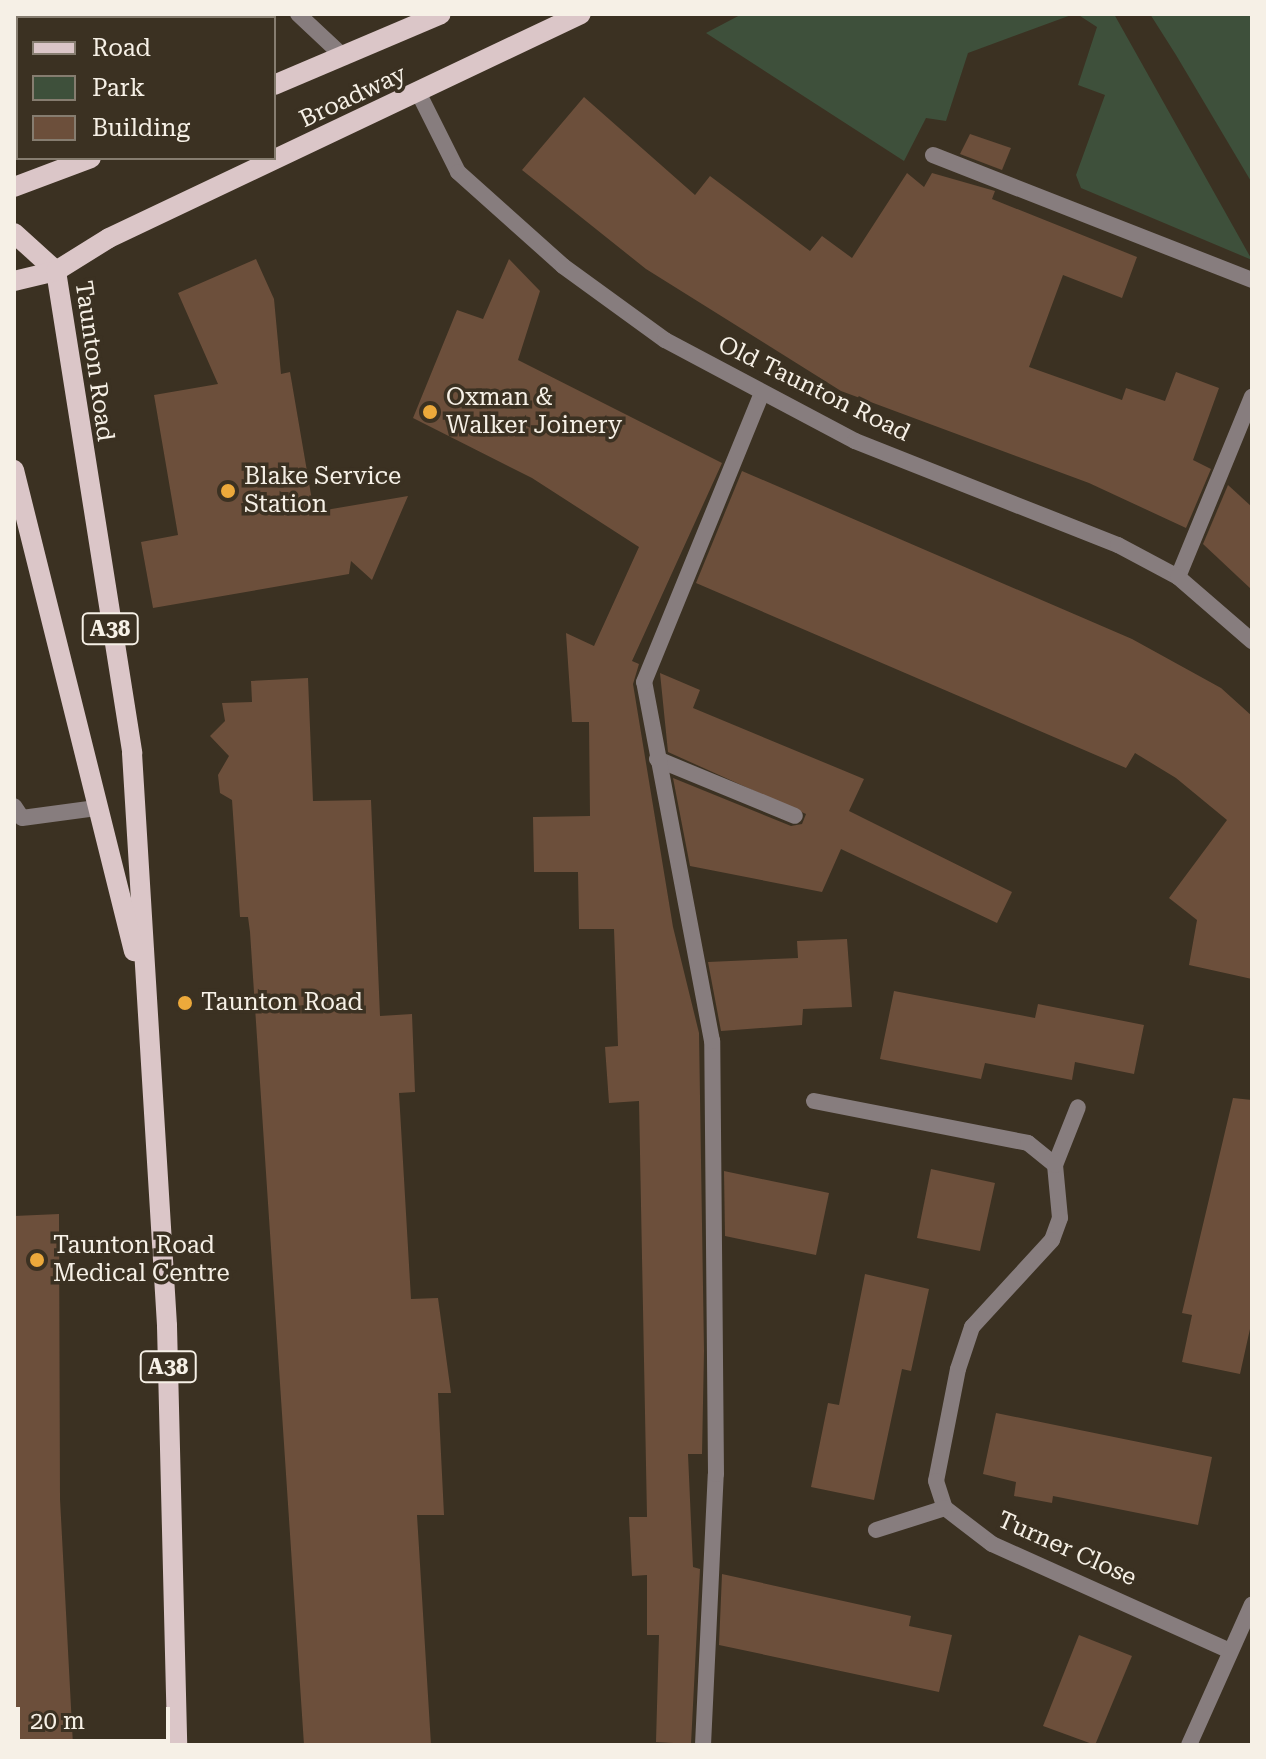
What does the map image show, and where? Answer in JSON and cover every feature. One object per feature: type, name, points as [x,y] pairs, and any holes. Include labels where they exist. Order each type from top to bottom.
[{"type":"main road","name":"Broadway","points":[[276,84],[441,14]]},
{"type":"main road","name":"Broadway","points":[[14,281],[56,271],[109,238],[420,96],[581,14]]},
{"type":"main road","points":[[14,187],[86,160]]},
{"type":"main road","name":"Taunton Road","points":[[14,233],[56,271],[132,753],[144,990],[167,1326],[177,1745]]},
{"type":"main road","name":"Taunton Road","points":[[14,470],[96,808],[144,990]]},
{"type":"street","points":[[298,14],[344,57]]},
{"type":"street","name":"Old Taunton Road","points":[[420,96],[458,172],[563,266],[665,340],[761,395],[1178,577],[1252,641]]},
{"type":"street","points":[[933,155],[1252,280]]},
{"type":"street","points":[[703,1745],[716,1474],[712,1041],[644,682],[761,395]]},
{"type":"street","points":[[1178,577],[1252,397]]},
{"type":"street","points":[[657,759],[795,816]]},
{"type":"street","points":[[14,806],[22,818],[96,808]]},
{"type":"street","points":[[814,1101],[1028,1143],[1055,1165]]},
{"type":"street","points":[[876,1530],[945,1508],[936,1481],[958,1369],[972,1327],[1052,1240],[1060,1207],[1055,1165],[1078,1107]]},
{"type":"street","name":"Turner Close","points":[[945,1508],[992,1544],[1230,1651]]},
{"type":"street","points":[[1189,1745],[1252,1604]]},
{"type":"green space","points":[[742,14],[1074,14],[968,53],[946,121],[926,118],[904,161],[706,33]]},
{"type":"green space","points":[[1077,14],[1114,14],[1252,260],[1081,188],[1076,175],[1105,95],[1078,85],[1097,27]]},
{"type":"green space","points":[[1150,14],[1252,14],[1252,183],[1176,55]]},
{"type":"building","points":[[584,97],[695,195],[710,176],[810,251],[822,236],[852,258],[907,173],[924,187],[932,173],[995,191],[992,199],[1137,257],[1122,298],[1063,275],[1029,367],[1122,400],[1126,388],[1165,401],[1176,372],[1219,388],[1193,460],[1211,469],[1186,528],[1089,483],[841,391],[646,269],[522,170]]},
{"type":"building","points":[[970,134],[1011,148],[1002,170],[960,154]]},
{"type":"building","name":"Blake Service Station","points":[[256,259],[274,299],[281,374],[290,372],[314,512],[408,496],[372,580],[351,561],[349,574],[153,608],[141,542],[178,535],[154,395],[218,384],[178,293]]},
{"type":"building","points":[[509,259],[540,291],[518,360],[722,463],[632,661],[639,664],[633,684],[673,927],[699,1033],[704,1351],[702,1454],[688,1454],[693,1567],[700,1569],[691,1744],[656,1742],[659,1635],[647,1635],[647,1575],[632,1576],[629,1517],[647,1517],[639,1101],[609,1103],[605,1047],[618,1046],[614,929],[579,929],[578,872],[534,872],[533,817],[590,816],[589,722],[572,722],[566,633],[594,646],[639,547],[532,478],[413,418],[457,310],[483,319]]},
{"type":"building","points":[[742,471],[1132,639],[1221,688],[1252,716],[1252,979],[1189,965],[1197,920],[1169,898],[1227,820],[1176,778],[1135,753],[1126,768],[696,583]]},
{"type":"building","points":[[1228,485],[1252,507],[1252,590],[1203,544]]},
{"type":"building","points":[[660,673],[700,690],[693,708],[864,779],[849,811],[1012,892],[997,923],[841,849],[822,892],[690,866],[673,778],[791,826],[802,824],[806,814],[668,752]]},
{"type":"building","points":[[308,678],[313,801],[371,800],[380,1016],[412,1014],[415,1092],[399,1093],[411,1299],[438,1298],[451,1393],[438,1393],[444,1515],[417,1515],[431,1745],[304,1745],[250,932],[248,917],[240,917],[232,800],[220,793],[218,775],[229,756],[210,736],[225,721],[222,703],[252,702],[251,681]]},
{"type":"building","points":[[847,939],[852,1007],[803,1009],[802,1025],[721,1031],[708,962],[798,958],[797,941]]},
{"type":"building","points":[[894,991],[1035,1018],[1038,1004],[1144,1025],[1134,1074],[1075,1062],[1072,1080],[985,1063],[981,1079],[880,1059]]},
{"type":"building","points":[[1233,1098],[1252,1100],[1252,1320],[1240,1374],[1182,1362],[1192,1315],[1182,1313]]},
{"type":"building","points":[[931,1169],[995,1183],[980,1251],[917,1238]]},
{"type":"building","points":[[724,1171],[829,1193],[816,1255],[725,1236]]},
{"type":"building","points":[[59,1214],[60,1499],[73,1745],[14,1745],[14,1216]]},
{"type":"building","points":[[865,1274],[929,1289],[911,1371],[902,1369],[874,1500],[811,1487],[828,1403],[839,1405]]},
{"type":"building","points":[[996,1413],[1212,1457],[1198,1525],[1053,1496],[1052,1503],[1014,1496],[1016,1482],[983,1474]]},
{"type":"building","points":[[722,1574],[911,1616],[909,1626],[952,1635],[939,1692],[719,1645]]},
{"type":"building","points":[[1079,1635],[1132,1656],[1095,1745],[1043,1726]]},
{"type":"place","name":"Oxman & Walker Joinery","points":[[430,412]]},
{"type":"place","name":"Blake Service Station","points":[[228,491]]},
{"type":"place","name":"Taunton Road","points":[[185,1003]]},
{"type":"place","name":"Taunton Road Medical Centre","points":[[37,1260]]}]
